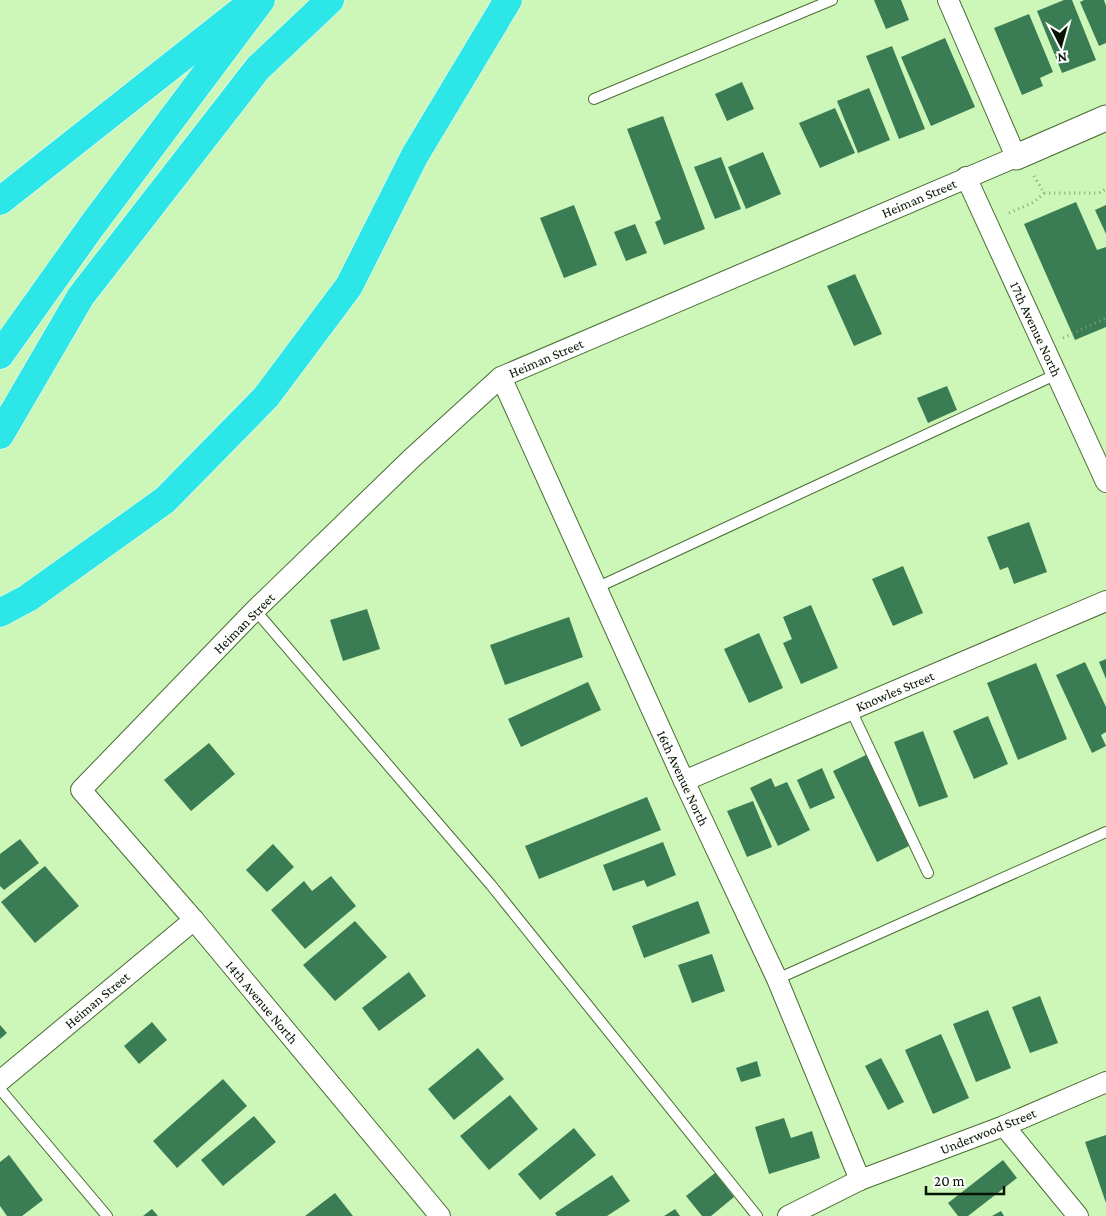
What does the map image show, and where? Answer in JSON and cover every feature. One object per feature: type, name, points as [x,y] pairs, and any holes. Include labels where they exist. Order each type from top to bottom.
[{"type":"highway","points":[[0,201],[255,0]]},
{"type":"highway","points":[[0,355],[91,227],[262,0]]},
{"type":"highway","points":[[0,435],[81,296],[258,68],[330,0]]},
{"type":"highway","points":[[0,613],[28,598],[166,500],[266,397],[349,286],[415,155],[508,0]]},
{"type":"street","points":[[948,0],[1016,158]]},
{"type":"street","name":"Heiman Street","points":[[81,790],[255,610],[412,458],[501,377],[1106,118]]},
{"type":"street","name":"17th Avenue North","points":[[966,177],[1106,482]]},
{"type":"street","name":"16th Avenue North","points":[[501,377],[684,782],[777,979],[860,1180]]},
{"type":"street","name":"Knowles Street","points":[[684,782],[1106,601]]},
{"type":"street","name":"14th Avenue North","points":[[81,790],[194,920],[440,1216]]},
{"type":"street","name":"Heiman Street","points":[[0,1081],[194,920]]},
{"type":"street","name":"Underwood Street","points":[[788,1216],[860,1180],[1004,1126],[1106,1082]]},
{"type":"street","points":[[1004,1126],[1078,1216]]},
{"type":"lane","points":[[594,99],[832,0]]},
{"type":"lane","points":[[596,588],[1057,374]]},
{"type":"lane","points":[[255,610],[491,885],[757,1216]]},
{"type":"lane","points":[[851,710],[928,873]]},
{"type":"lane","points":[[777,979],[1106,832]]},
{"type":"lane","points":[[0,1089],[107,1216]]},
{"type":"path","points":[[1034,176],[1044,192]]},
{"type":"path","points":[[1009,213],[1034,202],[1044,192],[1099,193],[1106,189]]},
{"type":"path","points":[[1063,338],[1106,318]]},
{"type":"building","points":[[874,0],[901,0],[909,20],[886,29]]},
{"type":"building","points":[[1064,0],[1072,0],[1096,60],[1062,73],[1037,11]]},
{"type":"building","points":[[1084,0],[1104,0],[1106,6],[1106,43],[1099,46],[1080,2]]},
{"type":"building","points":[[1029,14],[1053,72],[1040,78],[1043,86],[1022,95],[994,28]]},
{"type":"building","points":[[945,38],[975,107],[931,126],[901,57]]},
{"type":"building","points":[[892,46],[925,129],[899,139],[866,56]]},
{"type":"building","points":[[742,82],[754,109],[727,121],[715,94]]},
{"type":"building","points":[[869,88],[890,140],[858,153],[837,101]]},
{"type":"building","points":[[835,108],[855,153],[820,168],[799,123]]},
{"type":"building","points":[[663,116],[705,229],[664,245],[655,222],[661,219],[627,129]]},
{"type":"building","points":[[763,152],[781,194],[746,209],[728,167]]},
{"type":"building","points":[[721,157],[741,209],[715,219],[694,167]]},
{"type":"building","points":[[1076,202],[1097,250],[1106,247],[1106,327],[1075,340],[1024,224]]},
{"type":"building","points":[[574,205],[597,265],[564,278],[540,218]]},
{"type":"building","points":[[1106,205],[1106,234],[1095,210]]},
{"type":"building","points":[[635,224],[647,253],[626,261],[614,232]]},
{"type":"building","points":[[855,274],[882,334],[854,346],[827,286]]},
{"type":"building","points":[[947,386],[957,410],[928,423],[917,398]]},
{"type":"building","points":[[1029,522],[1047,572],[1014,584],[1008,567],[1000,570],[987,537]]},
{"type":"building","points":[[903,566],[923,613],[893,626],[872,579]]},
{"type":"building","points":[[811,605],[838,668],[801,684],[783,643],[792,639],[783,617]]},
{"type":"building","points":[[367,609],[380,649],[343,661],[330,620]]},
{"type":"building","points":[[569,617],[583,657],[505,685],[490,645]]},
{"type":"building","points":[[759,633],[783,688],[749,703],[724,649]]},
{"type":"building","points":[[1106,659],[1106,679],[1099,662]]},
{"type":"building","points":[[1085,662],[1106,707],[1106,732],[1101,735],[1106,746],[1092,753],[1056,675]]},
{"type":"building","points":[[1036,663],[1067,739],[1018,760],[987,683]]},
{"type":"building","points":[[588,682],[601,710],[521,747],[508,719]]},
{"type":"building","points":[[988,716],[1008,764],[974,779],[953,731]]},
{"type":"building","points":[[923,731],[948,797],[919,807],[894,742]]},
{"type":"building","points":[[209,743],[235,774],[191,811],[164,780]]},
{"type":"building","points":[[866,755],[909,846],[877,862],[833,771]]},
{"type":"building","points":[[822,768],[835,798],[810,809],[797,780]]},
{"type":"building","points":[[771,778],[775,787],[787,782],[810,830],[778,846],[750,788]]},
{"type":"building","points":[[647,797],[661,830],[539,879],[525,846]]},
{"type":"building","points":[[753,801],[772,847],[747,857],[727,811]]},
{"type":"building","points":[[20,839],[39,863],[4,890],[0,886],[0,854]]},
{"type":"building","points":[[663,842],[676,875],[647,887],[644,880],[613,891],[603,865]]},
{"type":"building","points":[[273,844],[294,867],[267,892],[246,870]]},
{"type":"building","points":[[45,866],[79,906],[35,943],[1,902]]},
{"type":"building","points":[[331,876],[356,906],[305,949],[271,910],[304,881],[312,891]]},
{"type":"building","points":[[698,901],[710,933],[644,958],[632,926]]},
{"type":"building","points":[[355,921],[387,957],[335,1001],[303,965]]},
{"type":"building","points":[[712,954],[725,991],[692,1003],[678,965]]},
{"type":"building","points":[[409,972],[426,996],[379,1031],[362,1008]]},
{"type":"building","points":[[1040,996],[1058,1043],[1030,1053],[1012,1007]]},
{"type":"building","points":[[988,1010],[1011,1068],[976,1082],[953,1024]]},
{"type":"building","points":[[152,1022],[167,1040],[139,1064],[124,1046]]},
{"type":"building","points":[[0,1025],[7,1033],[0,1039]]},
{"type":"building","points":[[941,1034],[969,1098],[933,1114],[905,1050]]},
{"type":"building","points":[[478,1048],[504,1079],[454,1120],[428,1089]]},
{"type":"building","points":[[881,1058],[904,1102],[888,1110],[865,1066]]},
{"type":"building","points":[[757,1061],[761,1076],[741,1082],[736,1068]]},
{"type":"building","points":[[223,1079],[247,1106],[177,1168],[153,1141]]},
{"type":"building","points":[[510,1095],[538,1129],[489,1170],[460,1136]]},
{"type":"building","points":[[254,1116],[276,1142],[223,1186],[201,1160]]},
{"type":"building","points":[[784,1118],[791,1138],[812,1131],[820,1158],[769,1174],[755,1127]]},
{"type":"building","points":[[574,1128],[596,1155],[540,1200],[518,1174]]},
{"type":"building","points":[[1106,1135],[1106,1203],[1085,1142]]},
{"type":"building","points":[[9,1155],[43,1200],[22,1216],[7,1216],[0,1206],[0,1162]]},
{"type":"building","points":[[1003,1160],[1017,1178],[968,1216],[958,1216],[948,1203]]},
{"type":"building","points":[[715,1173],[734,1197],[711,1216],[702,1216],[686,1196]]},
{"type":"building","points":[[612,1175],[630,1201],[607,1216],[557,1216],[555,1213]]},
{"type":"building","points":[[335,1193],[353,1216],[305,1216]]},
{"type":"building","points":[[152,1209],[158,1216],[143,1216]]},
{"type":"building","points":[[675,1209],[680,1216],[664,1216]]},
{"type":"building","points":[[1001,1211],[1004,1216],[992,1216]]}]
